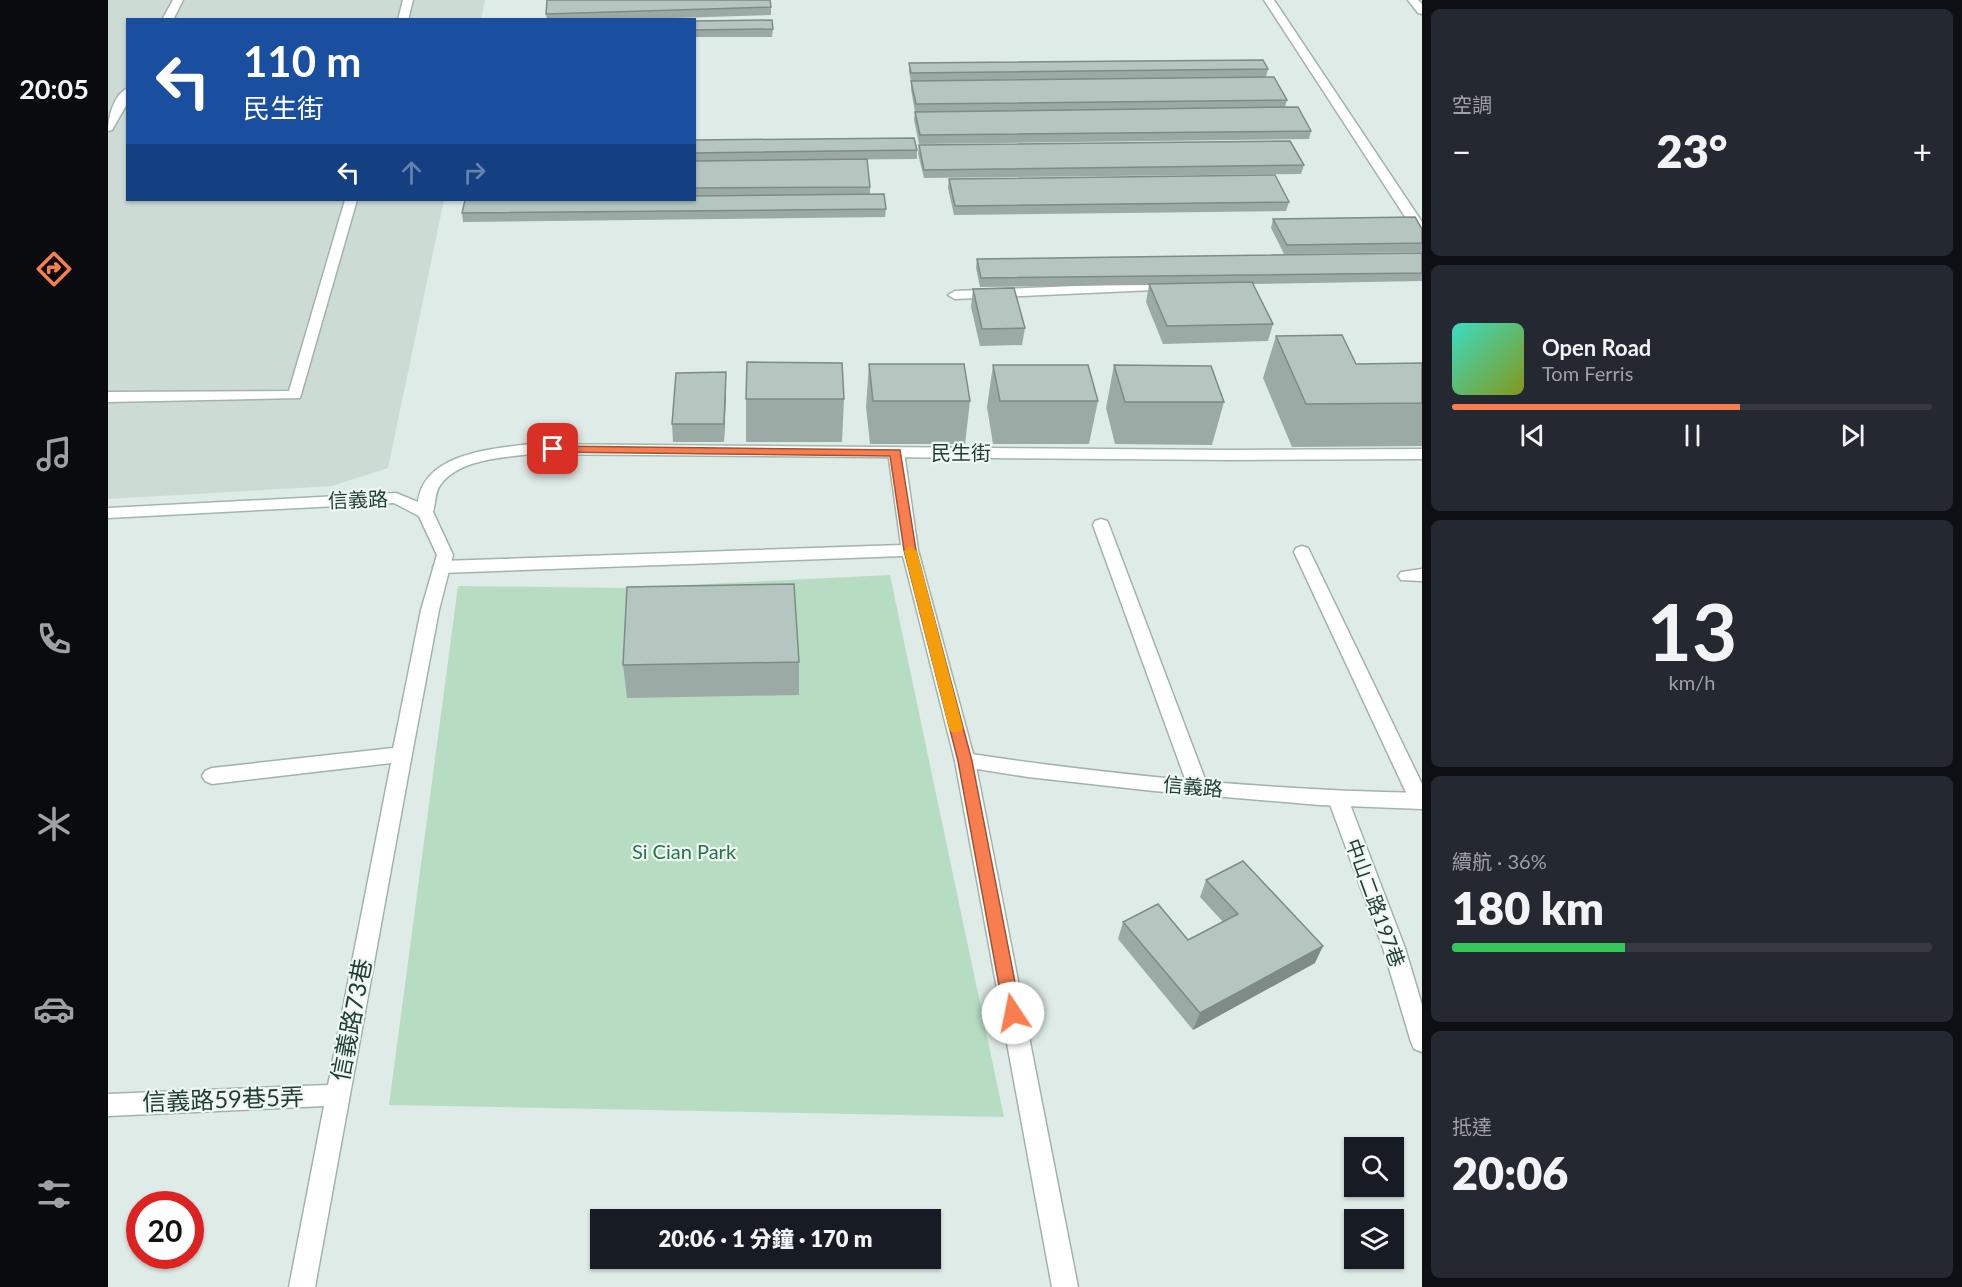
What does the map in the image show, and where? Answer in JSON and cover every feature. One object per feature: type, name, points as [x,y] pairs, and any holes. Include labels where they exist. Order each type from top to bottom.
[{"type":"street","points":[[168,18],[178,0]]},
{"type":"street","points":[[404,18],[408,0]]},
{"type":"street","points":[[1269,0],[1422,232]]},
{"type":"street","points":[[1413,0],[1422,12]]},
{"type":"street","points":[[108,127],[126,96]]},
{"type":"street","points":[[108,397],[295,395],[351,201]]},
{"type":"street","points":[[955,295],[1182,286]]},
{"type":"street","name":"民生街","points":[[425,512],[424,500],[435,482],[453,465],[482,455],[530,449],[1422,454]]},
{"type":"street","points":[[896,452],[910,550],[965,761],[1065,1287]]},
{"type":"street","name":"信義路","points":[[108,513],[396,498],[425,512]]},
{"type":"street","points":[[212,776],[402,754],[430,610],[445,555],[425,512]]},
{"type":"street","points":[[1101,525],[1198,788]]},
{"type":"street","points":[[442,567],[910,550]]},
{"type":"street","points":[[1302,552],[1421,801]]},
{"type":"street","name":"信義路73巷","points":[[302,1287],[402,754]]},
{"type":"street","name":"信義路","points":[[965,761],[1061,776],[1338,799],[1421,801]]},
{"type":"street","name":"中山二路197巷","points":[[1338,799],[1394,948],[1422,1042]]},
{"type":"street","name":"信義路59巷5弄","points":[[108,1105],[338,1095]]},
{"type":"shaded area","points":[[108,0],[485,0],[481,18],[126,18],[126,201],[444,201],[388,468],[332,486],[108,499]]},
{"type":"green space","name":"Si Cian Park","points":[[890,575],[1004,1117],[389,1105],[458,586],[623,588]]},
{"type":"building","points":[[547,0],[770,0],[771,7],[546,14]]},
{"type":"building","points":[[772,20],[773,29],[696,30],[696,21]]},
{"type":"building","points":[[1263,60],[1268,69],[911,73],[909,63]]},
{"type":"building","points":[[1274,77],[1287,100],[916,104],[911,81]]},
{"type":"building","points":[[1298,107],[1311,131],[920,135],[915,112]]},
{"type":"building","points":[[914,138],[917,150],[696,153],[696,140]]},
{"type":"building","points":[[1290,141],[1304,165],[924,170],[919,145]]},
{"type":"building","points":[[867,159],[870,187],[696,188],[696,161]]},
{"type":"building","points":[[1275,175],[1289,202],[955,206],[949,179]]},
{"type":"building","points":[[884,194],[886,209],[462,213],[465,201],[696,201],[696,196]]},
{"type":"building","points":[[1415,217],[1422,229],[1422,243],[1287,245],[1273,219]]},
{"type":"building","points":[[1422,253],[1422,273],[981,278],[977,259]]},
{"type":"building","points":[[1252,282],[1273,324],[1167,326],[1149,284]]},
{"type":"building","points":[[1014,288],[1025,328],[982,329],[973,289]]},
{"type":"building","points":[[1342,335],[1356,364],[1422,363],[1422,403],[1306,404],[1276,336]]},
{"type":"building","points":[[747,362],[842,363],[844,399],[746,399]]},
{"type":"building","points":[[869,364],[964,364],[970,401],[873,401]]},
{"type":"building","points":[[993,365],[1088,365],[1098,401],[1000,401]]},
{"type":"building","points":[[1114,365],[1211,366],[1224,402],[1125,402]]},
{"type":"building","points":[[726,372],[724,424],[672,424],[676,373]]},
{"type":"building","points":[[794,584],[799,662],[623,665],[627,587]]},
{"type":"building","points":[[1243,861],[1323,946],[1200,1013],[1123,922],[1158,904],[1188,940],[1238,914],[1206,880]]},
{"type":"slow traffic","points":[[910,551],[956,728]]},
{"type":"route","points":[[553,449],[896,452],[910,550],[965,761],[1013,1013]]}]
